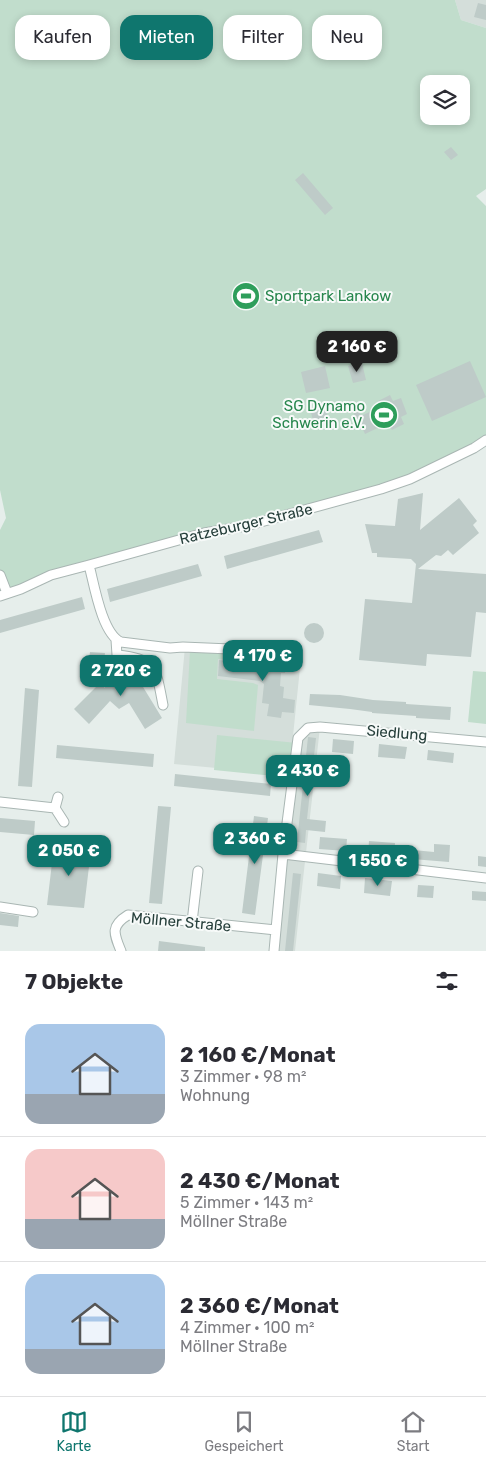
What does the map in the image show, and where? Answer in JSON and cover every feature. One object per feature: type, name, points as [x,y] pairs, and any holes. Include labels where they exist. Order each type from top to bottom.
[{"type":"street","name":"Ratzeburger Straße","points":[[4,594],[21,589],[51,575],[204,533],[246,526],[381,489],[410,479],[474,448],[486,440]]},
{"type":"street","points":[[89,565],[104,622],[116,640],[117,655],[138,658],[152,666],[159,682],[163,705]]},
{"type":"street","points":[[0,575],[4,594]]},
{"type":"street","points":[[116,640],[170,648],[254,650]]},
{"type":"street","name":"Siedlung","points":[[283,854],[298,738],[308,728],[320,727],[486,742]]},
{"type":"street","points":[[58,797],[55,808],[64,822]]},
{"type":"street","points":[[0,802],[55,808]]},
{"type":"street","points":[[274,951],[283,854],[486,878]]},
{"type":"street","points":[[192,922],[198,871]]},
{"type":"street","points":[[0,907],[33,912]]},
{"type":"street","name":"Möllner Straße","points":[[121,951],[115,934],[116,926],[121,919],[128,915],[276,930]]},
{"type":"shaded area","points":[[455,0],[486,0],[486,28],[461,20]]},
{"type":"shaded area","points":[[185,647],[301,658],[289,775],[174,764]]},
{"type":"shaded area","points":[[320,727],[295,951],[274,951],[298,738]]},
{"type":"green space","name":"Sportpark Lankow","points":[[0,0],[455,0],[461,20],[486,28],[486,189],[476,196],[486,206],[486,440],[410,479],[89,565],[0,596],[0,530],[6,518],[0,490]]},
{"type":"green space","points":[[190,650],[270,656],[269,663],[218,659],[217,679],[258,685],[254,731],[186,723]]},
{"type":"green space","points":[[473,671],[486,672],[486,724],[468,722]]},
{"type":"green space","points":[[217,735],[297,743],[293,778],[214,770]]},
{"type":"building","points":[[478,3],[486,5],[486,20],[474,17]]},
{"type":"building","points":[[451,147],[458,155],[451,160],[444,152]]},
{"type":"building","points":[[303,173],[333,208],[325,215],[295,180]]},
{"type":"building","points":[[470,361],[486,397],[432,421],[416,385]]},
{"type":"building","points":[[362,363],[366,380],[353,383],[348,366]]},
{"type":"building","points":[[325,366],[330,388],[306,393],[301,372]]},
{"type":"building","name":"SG Dynamo Schwerin e.V.","points":[[390,395],[393,401],[401,398],[407,414],[401,417],[404,424],[392,430],[388,423],[365,434],[361,425],[357,426],[352,406],[356,405],[361,416],[380,407],[378,401]]},
{"type":"building","points":[[324,404],[329,422],[314,425],[310,408]]},
{"type":"building","points":[[423,493],[420,530],[459,498],[477,521],[473,525],[479,533],[453,555],[448,550],[441,556],[436,555],[418,569],[486,574],[486,613],[476,612],[471,657],[427,654],[426,666],[359,660],[365,599],[412,603],[416,564],[411,559],[377,557],[377,553],[372,553],[365,524],[395,526],[398,499]]},
{"type":"building","points":[[319,530],[323,542],[227,569],[224,556]]},
{"type":"building","points":[[198,564],[202,576],[110,602],[107,589]]},
{"type":"building","points":[[82,597],[85,609],[0,633],[0,620]]},
{"type":"building","points":[[314,623],[321,626],[324,633],[321,640],[314,643],[307,640],[304,633],[307,626]]},
{"type":"building","points":[[90,652],[105,653],[102,676],[87,674]]},
{"type":"building","points":[[271,656],[287,658],[285,673],[281,673],[280,686],[284,687],[283,698],[295,700],[294,713],[282,712],[281,718],[267,716],[269,704],[262,703],[264,684],[260,681],[218,676],[219,660],[270,665]]},
{"type":"building","points":[[115,663],[129,664],[133,668],[136,667],[146,679],[140,682],[162,718],[145,729],[129,703],[119,709],[110,701],[89,724],[74,709],[106,677],[104,688],[122,673]]},
{"type":"building","points":[[25,688],[39,690],[32,787],[18,786]]},
{"type":"building","points":[[310,694],[340,695],[406,702],[406,704],[451,707],[450,720],[416,718],[416,716],[372,713],[309,705]]},
{"type":"building","points":[[308,737],[316,738],[307,819],[326,821],[325,832],[306,830],[305,843],[297,842]]},
{"type":"building","points":[[333,739],[354,741],[353,754],[332,752]]},
{"type":"building","points":[[379,744],[407,747],[405,759],[378,757]]},
{"type":"building","points":[[57,745],[154,754],[153,767],[56,758]]},
{"type":"building","points":[[428,750],[454,753],[453,763],[427,760]]},
{"type":"building","points":[[175,774],[271,784],[270,796],[174,786]]},
{"type":"building","points":[[158,806],[171,807],[162,904],[149,903]]},
{"type":"building","points":[[254,816],[268,818],[255,915],[242,913]]},
{"type":"building","points":[[0,818],[35,821],[34,835],[0,832]]},
{"type":"building","points":[[320,837],[347,839],[346,851],[319,849]]},
{"type":"building","points":[[369,841],[395,843],[394,857],[368,855]]},
{"type":"building","points":[[434,844],[450,845],[449,862],[412,859],[413,850],[434,852]]},
{"type":"building","points":[[54,846],[91,850],[84,908],[47,905]]},
{"type":"building","points":[[478,856],[486,857],[486,867],[478,866]]},
{"type":"building","points":[[293,873],[301,874],[293,951],[285,951]]},
{"type":"building","points":[[318,873],[341,876],[340,889],[317,886]]},
{"type":"building","points":[[365,878],[392,881],[390,896],[364,893]]},
{"type":"building","points":[[418,885],[434,886],[433,898],[417,897]]},
{"type":"building","points":[[472,891],[486,892],[486,901],[472,900]]},
{"type":"building","points":[[0,913],[19,916],[18,927],[0,925]]},
{"type":"building","points":[[159,941],[205,947],[205,951],[158,951]]},
{"type":"place","name":"Sportpark Lankow","points":[[246,296]]},
{"type":"place","name":"SG Dynamo Schwerin e.V.","points":[[384,415]]}]
